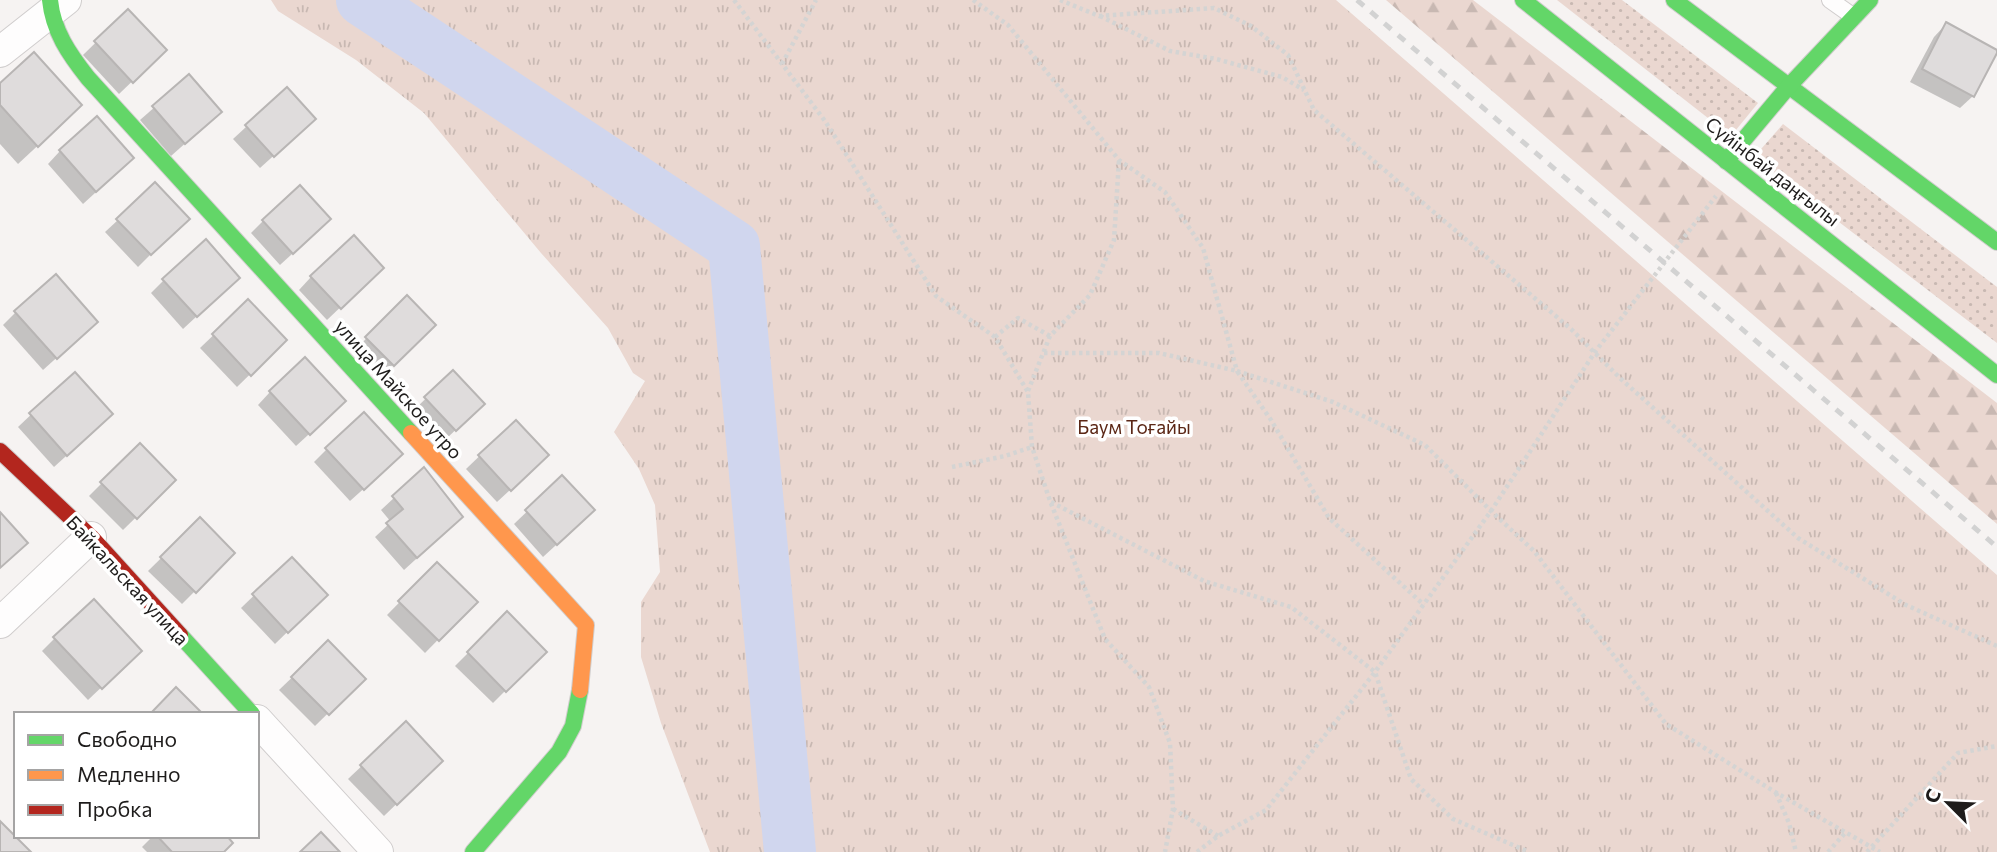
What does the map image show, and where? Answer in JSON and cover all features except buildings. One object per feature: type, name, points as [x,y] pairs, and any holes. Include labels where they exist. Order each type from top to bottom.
[{"type":"street","name":"Сүйінбай даңғылы","points":[[1523,0],[1997,375]]},
{"type":"street","points":[[1674,0],[1997,242]]},
{"type":"street","points":[[1731,165],[1788,87],[1870,0]]},
{"type":"street","points":[[0,52],[55,4]]},
{"type":"street","name":"улица Майское утро","points":[[55,4],[63,45],[107,100],[586,625],[579,698],[573,726],[558,752],[473,852]]},
{"type":"street","name":"Байкальская улица","points":[[0,451],[91,537],[250,712]]},
{"type":"street","points":[[0,623],[91,537]]},
{"type":"street","points":[[259,722],[378,852]]},
{"type":"lane","points":[[1830,0],[1854,17]]},
{"type":"path","points":[[734,0],[825,121],[936,296],[995,337],[1028,392]]},
{"type":"path","points":[[782,64],[816,0]]},
{"type":"path","points":[[973,0],[1008,25],[1119,160],[1165,192],[1203,248],[1237,371],[1271,421],[1329,518],[1423,605]]},
{"type":"path","points":[[1060,0],[1170,51],[1216,59],[1282,77],[1305,91]]},
{"type":"path","points":[[1099,16],[1214,8],[1251,26],[1288,55],[1314,110],[1561,320],[1620,379],[1798,538],[1906,605],[1997,646]]},
{"type":"path","points":[[1119,160],[1114,240],[1090,295],[1050,336],[1028,392],[1032,447],[1050,501],[1105,639],[1149,687],[1170,743],[1173,809],[1165,852]]},
{"type":"path","points":[[1197,852],[1218,836],[1266,810],[1375,673],[1491,511],[1595,352],[1731,165]]},
{"type":"path","points":[[995,337],[1018,318],[1050,336]]},
{"type":"path","points":[[1044,353],[1159,353],[1237,371],[1333,402],[1425,444],[1534,551],[1666,724],[1775,792],[1880,852]]},
{"type":"path","points":[[952,467],[1005,456],[1032,447]]},
{"type":"path","points":[[1050,501],[1204,581],[1291,607],[1375,673],[1411,779],[1453,818],[1529,852]]},
{"type":"path","points":[[1867,852],[1958,753],[1997,746]]},
{"type":"path","points":[[1775,792],[1789,823],[1796,852]]},
{"type":"path","points":[[1173,809],[1218,836]]},
{"type":"path","points":[[1828,852],[1846,832]]},
{"type":"green space","name":"Баум Тоғайы","points":[[271,0],[1336,0],[1997,575],[1997,852],[710,852],[661,723],[641,657],[641,602],[660,572],[655,505],[639,469],[614,432],[645,381],[633,373],[608,328],[541,253],[424,113],[356,60],[278,11]]},
{"type":"green space","points":[[1386,0],[1473,0],[1997,403],[1997,524]]},
{"type":"green space","points":[[1557,0],[1622,0],[1758,103],[1731,136]]},
{"type":"green space","points":[[1783,124],[1997,287],[1997,343],[1754,157]]},
{"type":"waterway","points":[[362,0],[734,246],[790,852]]},
{"type":"railway","points":[[1357,0],[1997,547]]},
{"type":"traffic: fast","points":[[50,0],[63,42],[88,78],[411,433]]},
{"type":"traffic: fast","points":[[1523,0],[1997,375]]},
{"type":"traffic: fast","points":[[1674,0],[1997,242]]},
{"type":"traffic: fast","points":[[1726,161],[1788,87],[1870,0]]},
{"type":"traffic: fast","points":[[180,635],[250,712]]},
{"type":"traffic: fast","points":[[473,852],[559,752],[573,726],[580,690]]},
{"type":"traffic: slow","points":[[411,433],[586,625],[580,690]]},
{"type":"traffic: jam","points":[[0,451],[91,537],[180,635]]}]
